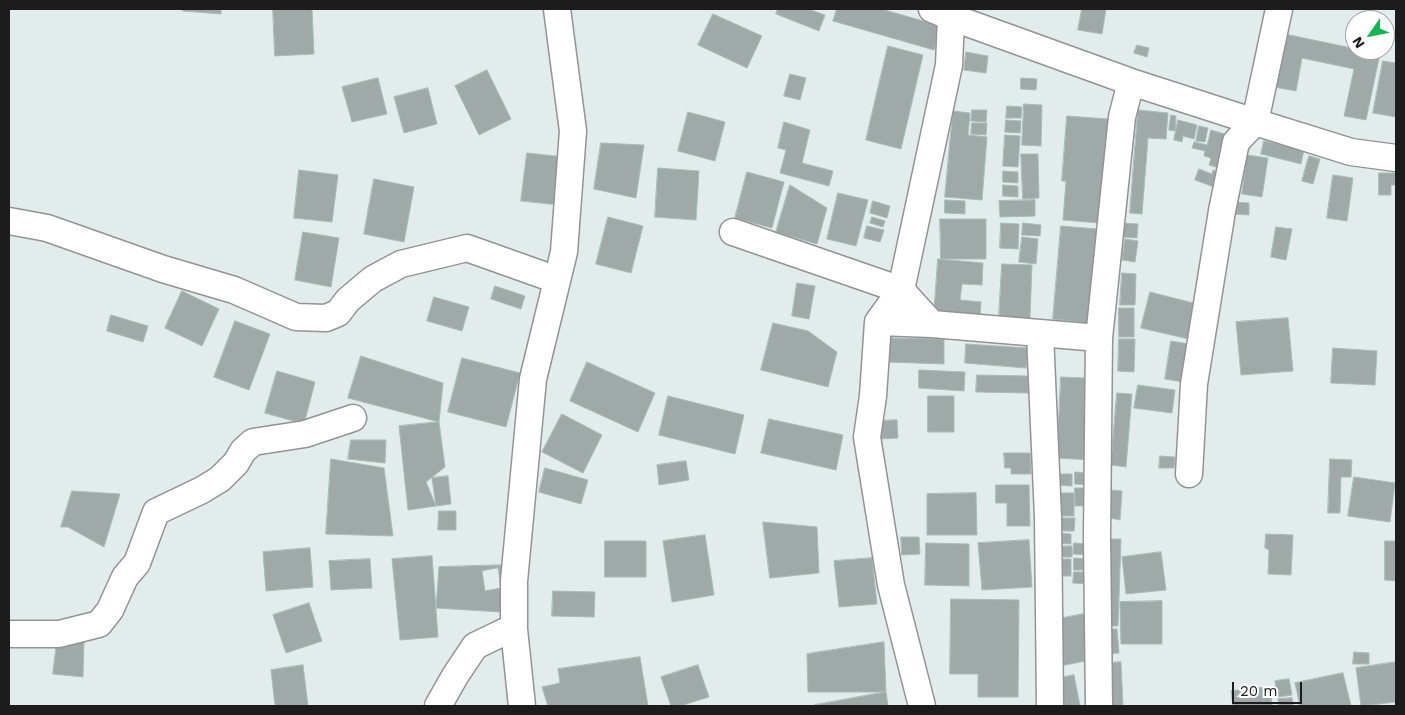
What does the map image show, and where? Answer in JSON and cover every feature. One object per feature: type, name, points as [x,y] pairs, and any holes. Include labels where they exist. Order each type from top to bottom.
[{"type":"street","points":[[522,706],[514,629],[514,581],[533,379],[564,252],[573,131],[557,9]]},
{"type":"street","points":[[1189,474],[1194,384],[1222,211],[1236,142],[1255,122],[1279,9]]},
{"type":"street","points":[[922,706],[891,585],[867,437],[873,396],[878,322],[900,290],[949,65],[942,13],[1131,82],[1255,122],[1351,152],[1396,158]]},
{"type":"street","points":[[1099,706],[1097,536],[1100,338],[1122,117],[1131,82]]},
{"type":"street","points":[[9,221],[47,228],[163,269],[234,290],[296,318],[326,318],[338,313],[348,300],[373,279],[401,264],[467,248],[557,280]]},
{"type":"street","points":[[733,232],[900,290],[932,324]]},
{"type":"street","points":[[878,322],[932,324],[1100,338]]},
{"type":"street","points":[[1040,334],[1048,517],[1050,706]]},
{"type":"street","points":[[9,634],[59,634],[99,624],[110,610],[125,577],[137,563],[156,512],[202,490],[220,478],[236,463],[243,451],[252,442],[305,434],[353,418]]},
{"type":"street","points":[[438,706],[475,646],[514,629]]},
{"type":"building","points":[[183,9],[221,9],[221,14],[183,11]]},
{"type":"building","points":[[273,9],[312,9],[314,54],[275,56]]},
{"type":"building","points":[[778,9],[808,9],[825,15],[819,31],[776,14]]},
{"type":"building","points":[[837,9],[881,9],[941,26],[934,50],[833,21]]},
{"type":"building","points":[[1082,9],[1106,9],[1102,34],[1078,30]]},
{"type":"building","points":[[713,14],[762,36],[747,68],[698,45]]},
{"type":"building","points":[[1280,33],[1345,47],[1345,60],[1379,60],[1366,120],[1344,116],[1354,69],[1302,58],[1296,91],[1269,86]]},
{"type":"building","points":[[1137,45],[1149,48],[1147,57],[1134,53]]},
{"type":"building","points":[[888,46],[923,55],[901,149],[866,140]]},
{"type":"building","points":[[966,52],[988,56],[986,73],[964,70]]},
{"type":"building","points":[[1383,61],[1396,63],[1396,117],[1373,113]]},
{"type":"building","points":[[487,70],[511,119],[479,135],[455,86]]},
{"type":"building","points":[[790,74],[806,78],[800,100],[784,96]]},
{"type":"building","points":[[378,78],[387,114],[352,122],[342,87]]},
{"type":"building","points":[[1021,78],[1037,79],[1036,90],[1021,89]]},
{"type":"building","points":[[428,88],[437,124],[404,133],[394,97]]},
{"type":"building","points":[[1024,104],[1042,105],[1041,146],[1022,145]]},
{"type":"building","points":[[1007,106],[1022,107],[1021,118],[1006,118]]},
{"type":"building","points":[[972,110],[987,110],[986,122],[971,121]]},
{"type":"building","points":[[1138,110],[1168,113],[1166,139],[1148,138],[1142,214],[1130,213]]},
{"type":"building","points":[[953,111],[970,113],[968,135],[987,137],[982,200],[945,197]]},
{"type":"building","points":[[688,112],[725,122],[715,161],[678,151]]},
{"type":"building","points":[[1171,115],[1176,116],[1175,131],[1169,130]]},
{"type":"building","points":[[1067,116],[1108,119],[1099,223],[1063,220],[1066,181],[1062,181]]},
{"type":"building","points":[[1006,120],[1021,121],[1020,133],[1005,132]]},
{"type":"building","points":[[1178,120],[1197,125],[1194,139],[1183,136],[1182,142],[1174,140]]},
{"type":"building","points":[[784,122],[810,130],[802,163],[833,171],[829,186],[780,173],[786,150],[778,148]]},
{"type":"building","points":[[972,123],[987,123],[986,135],[971,134]]},
{"type":"building","points":[[1199,126],[1208,128],[1205,142],[1196,141]]},
{"type":"building","points":[[1211,130],[1228,135],[1219,168],[1209,165],[1211,158],[1204,156],[1205,151],[1192,148],[1194,142],[1207,145]]},
{"type":"building","points":[[1005,135],[1020,136],[1018,167],[1003,166]]},
{"type":"building","points":[[1264,141],[1304,150],[1301,164],[1261,154]]},
{"type":"building","points":[[601,143],[644,145],[636,198],[594,189]]},
{"type":"building","points":[[527,153],[565,157],[559,205],[521,201]]},
{"type":"building","points":[[1021,154],[1038,154],[1039,198],[1023,199]]},
{"type":"building","points":[[1247,155],[1268,158],[1262,197],[1242,194]]},
{"type":"building","points":[[1309,156],[1320,159],[1313,184],[1302,181]]},
{"type":"building","points":[[658,168],[699,171],[696,220],[655,217]]},
{"type":"building","points":[[1199,169],[1212,174],[1213,170],[1219,172],[1214,187],[1195,180]]},
{"type":"building","points":[[299,170],[338,175],[332,222],[294,218]]},
{"type":"building","points":[[1003,171],[1018,172],[1018,183],[1003,182]]},
{"type":"building","points":[[747,172],[784,182],[772,228],[735,218]]},
{"type":"building","points":[[1379,173],[1396,173],[1396,185],[1391,185],[1391,195],[1379,195]]},
{"type":"building","points":[[1333,175],[1353,178],[1347,221],[1327,218]]},
{"type":"building","points":[[374,179],[414,187],[404,242],[364,234]]},
{"type":"building","points":[[790,185],[827,208],[817,244],[776,232]]},
{"type":"building","points":[[1003,185],[1018,186],[1018,197],[1003,196]]},
{"type":"building","points":[[838,193],[868,200],[856,246],[827,239]]},
{"type":"building","points":[[945,200],[965,201],[965,214],[945,213]]},
{"type":"building","points":[[1035,200],[1035,216],[1000,217],[999,201]]},
{"type":"building","points":[[873,201],[890,206],[887,218],[870,213]]},
{"type":"building","points":[[1230,202],[1249,203],[1249,215],[1229,214]]},
{"type":"building","points":[[608,217],[643,226],[631,273],[596,264]]},
{"type":"building","points":[[872,217],[885,221],[883,227],[870,223]]},
{"type":"building","points":[[940,219],[986,219],[986,259],[941,259]]},
{"type":"building","points":[[1001,223],[1019,224],[1018,249],[1000,248]]},
{"type":"building","points":[[1023,223],[1041,225],[1040,236],[1022,235]]},
{"type":"building","points":[[1122,223],[1138,224],[1137,238],[1121,237]]},
{"type":"building","points":[[867,226],[884,230],[880,242],[864,238]]},
{"type":"building","points":[[1061,226],[1097,229],[1088,323],[1053,319]]},
{"type":"building","points":[[1276,227],[1292,229],[1286,260],[1271,257]]},
{"type":"building","points":[[303,232],[339,238],[331,287],[295,280]]},
{"type":"building","points":[[1022,237],[1038,239],[1036,264],[1019,262]]},
{"type":"building","points":[[1125,239],[1138,241],[1135,262],[1122,260]]},
{"type":"building","points":[[938,259],[983,263],[982,285],[962,284],[960,300],[981,302],[980,318],[934,315]]},
{"type":"building","points":[[1002,264],[1032,265],[1030,318],[999,317]]},
{"type":"building","points":[[1122,273],[1136,274],[1135,305],[1120,305]]},
{"type":"building","points":[[797,283],[815,286],[809,319],[792,316]]},
{"type":"building","points":[[495,286],[525,296],[521,309],[491,299]]},
{"type":"building","points":[[182,291],[219,309],[202,346],[165,328]]},
{"type":"building","points":[[1150,292],[1197,304],[1189,339],[1141,328]]},
{"type":"building","points":[[434,297],[469,307],[462,331],[427,321]]},
{"type":"building","points":[[1119,308],[1134,308],[1134,337],[1119,337]]},
{"type":"building","points":[[111,315],[148,326],[143,342],[107,331]]},
{"type":"building","points":[[1288,318],[1293,371],[1241,375],[1236,322]]},
{"type":"building","points":[[235,321],[270,334],[249,390],[214,377]]},
{"type":"building","points":[[773,323],[808,331],[837,352],[828,387],[761,370]]},
{"type":"building","points":[[888,338],[944,339],[944,364],[887,362]]},
{"type":"building","points":[[1119,339],[1135,339],[1134,372],[1118,371]]},
{"type":"building","points":[[1171,341],[1189,344],[1183,382],[1165,379]]},
{"type":"building","points":[[966,344],[1028,348],[1026,368],[965,363]]},
{"type":"building","points":[[1333,348],[1377,351],[1375,385],[1331,383]]},
{"type":"building","points":[[361,356],[443,383],[439,422],[348,398]]},
{"type":"building","points":[[462,358],[520,373],[506,427],[448,412]]},
{"type":"building","points":[[587,362],[655,393],[638,432],[570,401]]},
{"type":"building","points":[[919,370],[965,372],[964,391],[919,388]]},
{"type":"building","points":[[277,371],[315,382],[304,424],[265,413]]},
{"type":"building","points":[[977,375],[1028,376],[1028,393],[976,392]]},
{"type":"building","points":[[1061,377],[1085,378],[1084,413],[1092,413],[1090,460],[1057,458]]},
{"type":"building","points":[[1138,385],[1175,390],[1172,413],[1134,408]]},
{"type":"building","points":[[1117,393],[1132,394],[1126,467],[1111,465]]},
{"type":"building","points":[[668,396],[744,415],[735,454],[659,435]]},
{"type":"building","points":[[928,396],[954,396],[954,432],[928,432]]},
{"type":"building","points":[[562,414],[602,435],[583,473],[542,452]]},
{"type":"building","points":[[769,419],[843,435],[836,470],[761,453]]},
{"type":"building","points":[[897,420],[898,438],[880,439],[879,421]]},
{"type":"building","points":[[439,422],[445,467],[426,482],[436,506],[408,510],[399,426]]},
{"type":"building","points":[[351,440],[386,440],[385,463],[348,459]]},
{"type":"building","points":[[1004,453],[1030,453],[1031,474],[1011,474],[1011,468],[1005,468]]},
{"type":"building","points":[[1160,456],[1175,457],[1174,468],[1159,468]]},
{"type":"building","points":[[331,459],[384,468],[393,536],[326,534]]},
{"type":"building","points":[[1330,459],[1352,460],[1351,477],[1341,477],[1340,513],[1328,513]]},
{"type":"building","points":[[686,461],[689,480],[659,485],[657,465]]},
{"type":"building","points":[[545,468],[588,480],[581,504],[539,492]]},
{"type":"building","points":[[1075,472],[1091,473],[1090,485],[1075,484]]},
{"type":"building","points":[[1057,474],[1072,474],[1072,486],[1056,485]]},
{"type":"building","points":[[448,476],[451,504],[436,506],[432,478]]},
{"type":"building","points":[[1354,477],[1395,483],[1390,522],[1348,516]]},
{"type":"building","points":[[996,485],[1029,485],[1030,526],[1007,526],[1007,503],[996,503]]},
{"type":"building","points":[[1075,488],[1090,488],[1091,506],[1075,506]]},
{"type":"building","points":[[1111,490],[1122,491],[1120,520],[1110,518]]},
{"type":"building","points":[[72,491],[120,494],[104,547],[68,527],[61,527]]},
{"type":"building","points":[[976,493],[977,535],[927,535],[927,494]]},
{"type":"building","points":[[1055,493],[1074,493],[1074,516],[1055,516]]},
{"type":"building","points":[[439,511],[456,511],[456,530],[438,530]]},
{"type":"building","points":[[1056,518],[1075,518],[1074,531],[1056,531]]},
{"type":"building","points":[[763,522],[817,527],[819,573],[770,578]]},
{"type":"building","points":[[1056,533],[1071,534],[1071,544],[1055,543]]},
{"type":"building","points":[[1266,534],[1293,535],[1291,575],[1268,574],[1269,550],[1265,548]]},
{"type":"building","points":[[705,535],[714,595],[672,602],[663,541]]},
{"type":"building","points":[[901,537],[919,537],[920,554],[902,555]]},
{"type":"building","points":[[1109,539],[1121,539],[1118,626],[1107,626]]},
{"type":"building","points":[[1029,540],[1032,587],[982,590],[978,543]]},
{"type":"building","points":[[605,541],[646,541],[646,577],[605,577]]},
{"type":"building","points":[[1385,541],[1396,541],[1396,581],[1385,580]]},
{"type":"building","points":[[926,543],[969,544],[969,586],[925,585]]},
{"type":"building","points":[[1074,543],[1089,544],[1088,555],[1073,554]]},
{"type":"building","points":[[1053,546],[1072,546],[1072,557],[1054,557]]},
{"type":"building","points":[[310,548],[313,587],[266,591],[263,552]]},
{"type":"building","points":[[1161,552],[1166,590],[1126,594],[1122,557]]},
{"type":"building","points":[[432,556],[438,637],[400,640],[392,559]]},
{"type":"building","points":[[872,558],[877,604],[839,607],[834,561]]},
{"type":"building","points":[[1074,558],[1089,559],[1089,570],[1074,570]]},
{"type":"building","points":[[370,559],[372,588],[331,590],[329,561]]},
{"type":"building","points":[[1052,559],[1071,559],[1071,576],[1053,576]]},
{"type":"building","points":[[506,565],[500,612],[436,608],[439,567]]},
{"type":"building","points":[[498,568],[501,588],[485,591],[482,571]]},
{"type":"building","points":[[1074,572],[1089,572],[1089,584],[1073,583]]},
{"type":"building","points":[[553,591],[595,592],[594,617],[552,616]]},
{"type":"building","points":[[951,599],[1019,600],[1018,697],[978,697],[978,674],[950,674]]},
{"type":"building","points":[[1162,601],[1162,644],[1121,644],[1120,602]]},
{"type":"building","points":[[309,603],[322,641],[286,653],[273,615]]},
{"type":"building","points":[[1084,614],[1091,660],[1060,666],[1052,620]]},
{"type":"building","points":[[1105,629],[1117,629],[1119,653],[1106,654]]},
{"type":"building","points":[[57,641],[84,641],[83,677],[53,674]]},
{"type":"building","points":[[884,642],[886,692],[808,692],[807,654]]},
{"type":"building","points":[[1354,652],[1369,653],[1369,664],[1353,664]]},
{"type":"building","points":[[640,657],[648,706],[548,706],[542,687],[560,683],[558,669]]},
{"type":"building","points":[[1121,662],[1123,706],[1110,706],[1108,663]]},
{"type":"building","points":[[1396,662],[1396,702],[1361,706],[1356,668]]},
{"type":"building","points":[[303,665],[308,706],[275,706],[271,670]]},
{"type":"building","points":[[698,665],[709,697],[680,706],[671,706],[661,677]]},
{"type":"building","points":[[1343,673],[1351,706],[1300,706],[1295,683]]},
{"type":"building","points":[[1074,675],[1080,706],[1060,706],[1055,679]]},
{"type":"building","points":[[1289,679],[1292,695],[1277,697],[1275,681]]},
{"type":"building","points":[[1270,687],[1272,706],[1233,706],[1231,691]]},
{"type":"building","points":[[886,692],[888,706],[815,706],[815,705]]},
{"type":"building","points":[[1292,698],[1293,706],[1279,706],[1278,699]]}]
